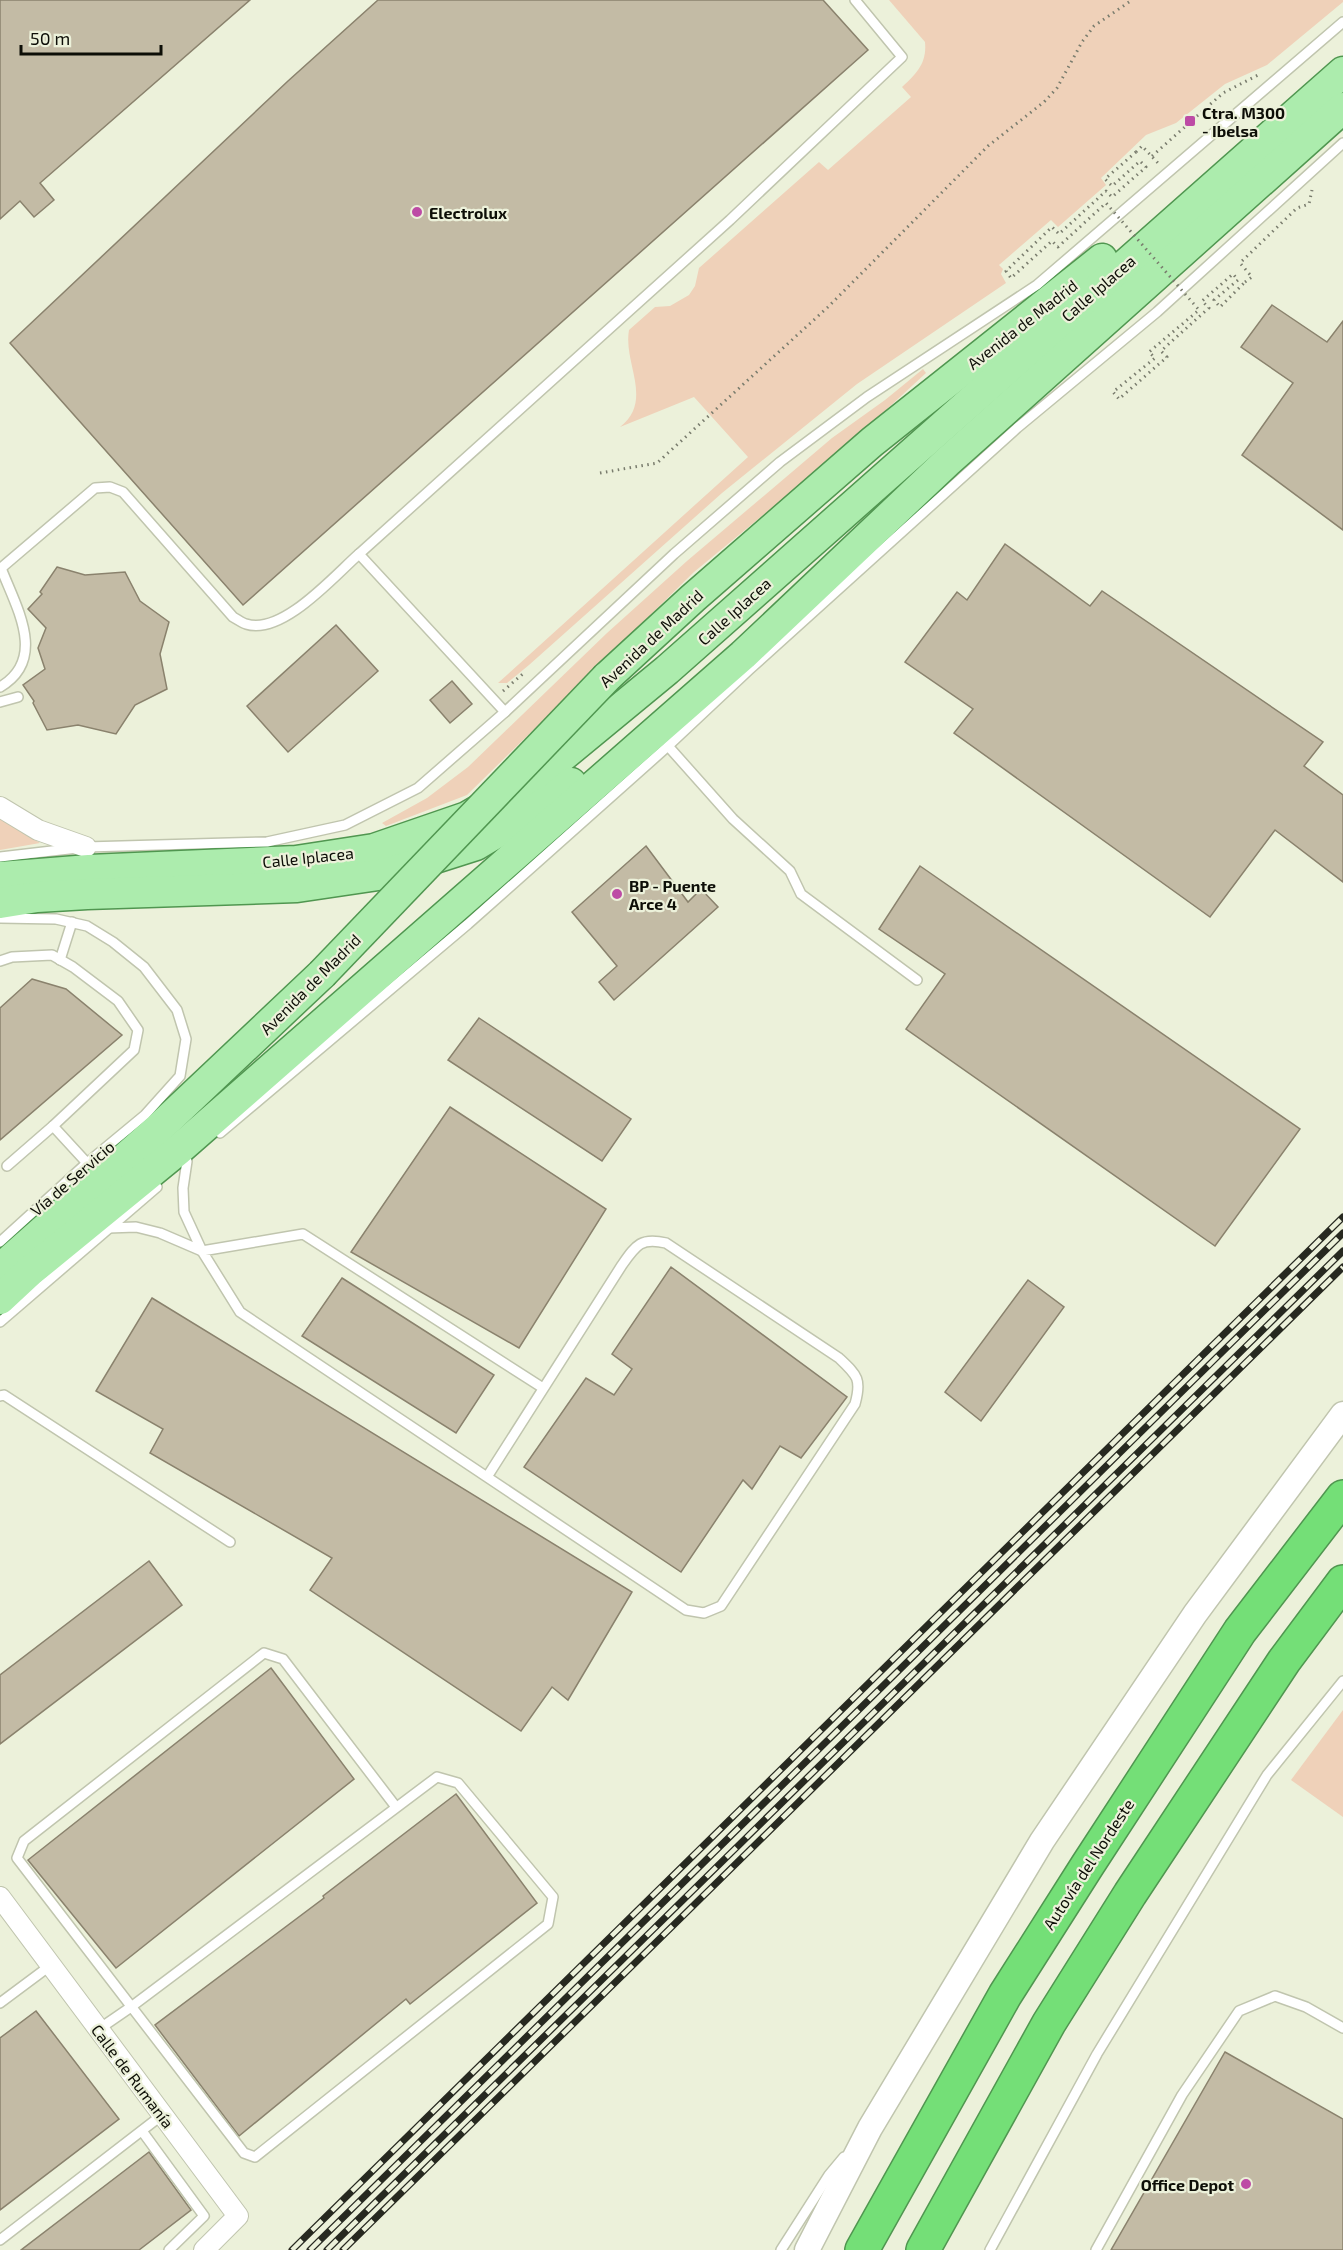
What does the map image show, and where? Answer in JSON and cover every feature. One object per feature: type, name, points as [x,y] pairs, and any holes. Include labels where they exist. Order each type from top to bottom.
[{"type":"highway","name":"Autovía del Nordeste","points":[[862,2250],[1005,1995],[1087,1866],[1240,1631],[1343,1497]]},
{"type":"highway","points":[[923,2250],[1049,2023],[1130,1894],[1284,1661],[1343,1582]]},
{"type":"highway","points":[[1130,1894],[1343,1617]]},
{"type":"main road","name":"Avenida de Madrid","points":[[0,1269],[159,1128],[322,974],[607,677],[693,598],[872,442],[1108,255],[1343,51]]},
{"type":"main road","name":"Calle Iplacea","points":[[0,878],[89,870],[296,861],[375,849],[467,817],[542,773],[667,670],[1343,72]]},
{"type":"main road","name":"Avenida de Madrid","points":[[0,1299],[29,1272],[194,1136],[743,655],[947,462],[1343,108]]},
{"type":"main road","points":[[872,442],[933,380],[1037,285]]},
{"type":"main road","name":"Calle Iplacea","points":[[0,903],[37,897],[87,894],[297,887],[385,874],[476,845],[555,797],[947,462]]},
{"type":"street","points":[[0,807],[38,830],[86,847]]},
{"type":"street","points":[[807,2250],[870,2128],[1042,1841],[1195,1614],[1343,1414]]},
{"type":"street","name":"Calle de Rumanía","points":[[0,1897],[238,2217],[204,2250]]},
{"type":"lane","points":[[0,687],[12,680],[26,647],[25,630],[1,569],[95,488],[110,487],[123,492],[233,617],[246,624],[266,625],[281,620],[307,600],[730,220],[902,57],[855,0]]},
{"type":"lane","points":[[0,857],[86,847],[267,842],[345,825],[418,788],[505,712],[674,554],[780,462],[867,397],[1037,285],[1343,22]]},
{"type":"lane","points":[[214,1138],[468,924],[668,746],[1017,428],[1157,312],[1343,143]]},
{"type":"lane","points":[[359,554],[505,712]]},
{"type":"lane","points":[[0,702],[18,698]]},
{"type":"lane","points":[[668,746],[733,819],[790,871],[801,894],[916,980]]},
{"type":"lane","name":"Vía de Servicio","points":[[0,918],[56,919],[72,922],[87,926],[112,942],[144,967],[177,1010],[186,1039],[180,1076],[146,1115],[87,1163],[0,1242]]},
{"type":"lane","points":[[60,960],[72,922]]},
{"type":"lane","points":[[0,961],[12,957],[52,956],[117,1001],[138,1030],[134,1050],[7,1166]]},
{"type":"lane","points":[[53,1126],[87,1163]]},
{"type":"lane","points":[[178,1168],[196,1153]]},
{"type":"lane","points":[[187,1161],[183,1188],[184,1212],[202,1251],[240,1312],[686,1610],[704,1613],[721,1606],[855,1404],[859,1388],[854,1373],[839,1358],[666,1243],[651,1239],[634,1248],[622,1265],[487,1477]]},
{"type":"lane","points":[[0,1322],[161,1183]]},
{"type":"lane","points":[[108,1228],[136,1227],[202,1251],[303,1234],[543,1388]]},
{"type":"lane","points":[[0,1396],[4,1395],[230,1542]]},
{"type":"lane","points":[[99,2029],[130,2007],[396,1807],[437,1776],[458,1783],[552,1897],[548,1924],[255,2157],[244,2153],[130,2007],[17,1858],[24,1841],[264,1653],[283,1659],[396,1807]]},
{"type":"lane","points":[[990,2250],[1097,2054],[1267,1775],[1343,1681]]},
{"type":"lane","points":[[0,2003],[51,1965]]},
{"type":"lane","points":[[1096,2250],[1182,2095],[1239,2011],[1275,1996],[1306,2007],[1343,2028]]},
{"type":"lane","points":[[0,2240],[162,2115]]},
{"type":"lane","points":[[782,2250],[829,2175],[870,2128]]},
{"type":"lane","points":[[142,2131],[204,2216],[169,2250]]},
{"type":"path","points":[[600,474],[657,463],[828,307],[988,146],[1044,102],[1056,88],[1082,42],[1094,26],[1132,0]]},
{"type":"path","points":[[1152,156],[1223,93],[1266,71]]},
{"type":"path","points":[[1136,152],[1106,179],[1112,186],[1140,160],[1146,166],[1112,197],[1106,191],[1059,234],[1052,227],[1006,271],[1011,278],[1052,241],[1058,247],[1106,203],[1198,310],[1149,352],[1155,358],[1113,392],[1119,399],[1167,357],[1161,351],[1209,308],[1202,301],[1233,274],[1238,280],[1214,300],[1220,307],[1252,277],[1240,263],[1297,208],[1309,204],[1312,190],[1318,182]]},
{"type":"shaded area","points":[[889,0],[1343,0],[1343,2],[1267,65],[1225,84],[1176,123],[1146,135],[1101,178],[1106,185],[1058,227],[1051,220],[999,265],[1003,269],[1001,274],[1006,283],[857,384],[722,493],[529,665],[507,683],[498,683],[748,457],[694,397],[620,427],[630,416],[635,405],[635,381],[628,343],[629,330],[655,307],[670,306],[689,295],[695,286],[699,268],[819,162],[828,170],[911,97],[902,87],[923,62],[925,42]]},
{"type":"shaded area","points":[[923,369],[926,373],[848,445],[694,572],[467,795],[386,826],[382,823],[427,798],[468,767],[607,633],[687,561],[832,438]]},
{"type":"shaded area","points":[[0,818],[40,843],[0,850]]},
{"type":"shaded area","points":[[1343,1710],[1343,1817],[1291,1780]]},
{"type":"building","points":[[0,0],[250,0],[40,183],[54,200],[34,217],[20,201],[0,219]]},
{"type":"building","name":"Electrolux","points":[[378,0],[823,0],[868,50],[243,605],[10,343],[288,81]]},
{"type":"building","points":[[1272,305],[1327,342],[1343,321],[1343,530],[1242,455],[1293,383],[1241,347]]},
{"type":"building","points":[[1005,544],[1090,606],[1102,591],[1323,742],[1304,766],[1343,795],[1343,882],[1275,830],[1210,917],[954,733],[973,709],[905,662],[957,592],[967,600]]},
{"type":"building","points":[[57,567],[85,575],[125,572],[140,601],[169,622],[160,654],[167,689],[135,705],[116,734],[78,725],[47,730],[34,701],[23,685],[45,669],[38,648],[46,628],[28,609],[42,594],[40,592]]},
{"type":"building","points":[[336,625],[378,671],[288,752],[247,706]]},
{"type":"building","points":[[452,681],[472,704],[450,723],[430,700]]},
{"type":"building","points":[[646,846],[688,902],[701,889],[718,907],[614,1000],[599,982],[617,966],[572,912]]},
{"type":"building","points":[[920,866],[1300,1129],[1215,1246],[906,1029],[945,974],[879,929]]},
{"type":"building","points":[[32,979],[66,989],[122,1035],[0,1140],[0,1008]]},
{"type":"building","points":[[479,1018],[631,1119],[602,1161],[448,1060]]},
{"type":"building","points":[[450,1107],[606,1209],[519,1348],[351,1252]]},
{"type":"building","points":[[671,1267],[847,1397],[801,1458],[780,1446],[752,1489],[743,1480],[681,1572],[524,1467],[586,1378],[614,1395],[632,1369],[612,1354]]},
{"type":"building","points":[[342,1278],[494,1375],[456,1433],[302,1336]]},
{"type":"building","points":[[1028,1280],[1064,1307],[981,1421],[945,1392]]},
{"type":"building","points":[[152,1298],[632,1592],[568,1700],[552,1687],[521,1731],[310,1590],[332,1558],[150,1453],[163,1429],[96,1391]]},
{"type":"building","points":[[149,1561],[182,1605],[0,1744],[0,1675]]},
{"type":"building","points":[[271,1668],[354,1779],[116,1968],[28,1860]]},
{"type":"building","points":[[456,1794],[537,1903],[410,2004],[406,1999],[239,2136],[155,2025],[324,1898],[323,1896]]},
{"type":"building","points":[[36,2011],[119,2119],[0,2210],[0,2038]]},
{"type":"building","name":"Office Depot","points":[[1225,2052],[1343,2119],[1343,2250],[1111,2250]]},
{"type":"building","points":[[149,2152],[191,2210],[139,2250],[21,2250]]},
{"type":"railway","points":[[292,2250],[1343,1217]]},
{"type":"railway","points":[[310,2250],[1343,1233]]},
{"type":"railway","points":[[327,2250],[1343,1251]]},
{"type":"railway","points":[[343,2250],[1343,1267]]},
{"type":"place","name":"Ctra. M300 - Ibelsa","points":[[1190,121]]},
{"type":"place","name":"Electrolux","points":[[417,212]]},
{"type":"place","name":"BP - Puente Arce 4","points":[[617,894]]},
{"type":"place","name":"Office Depot","points":[[1246,2184]]}]
